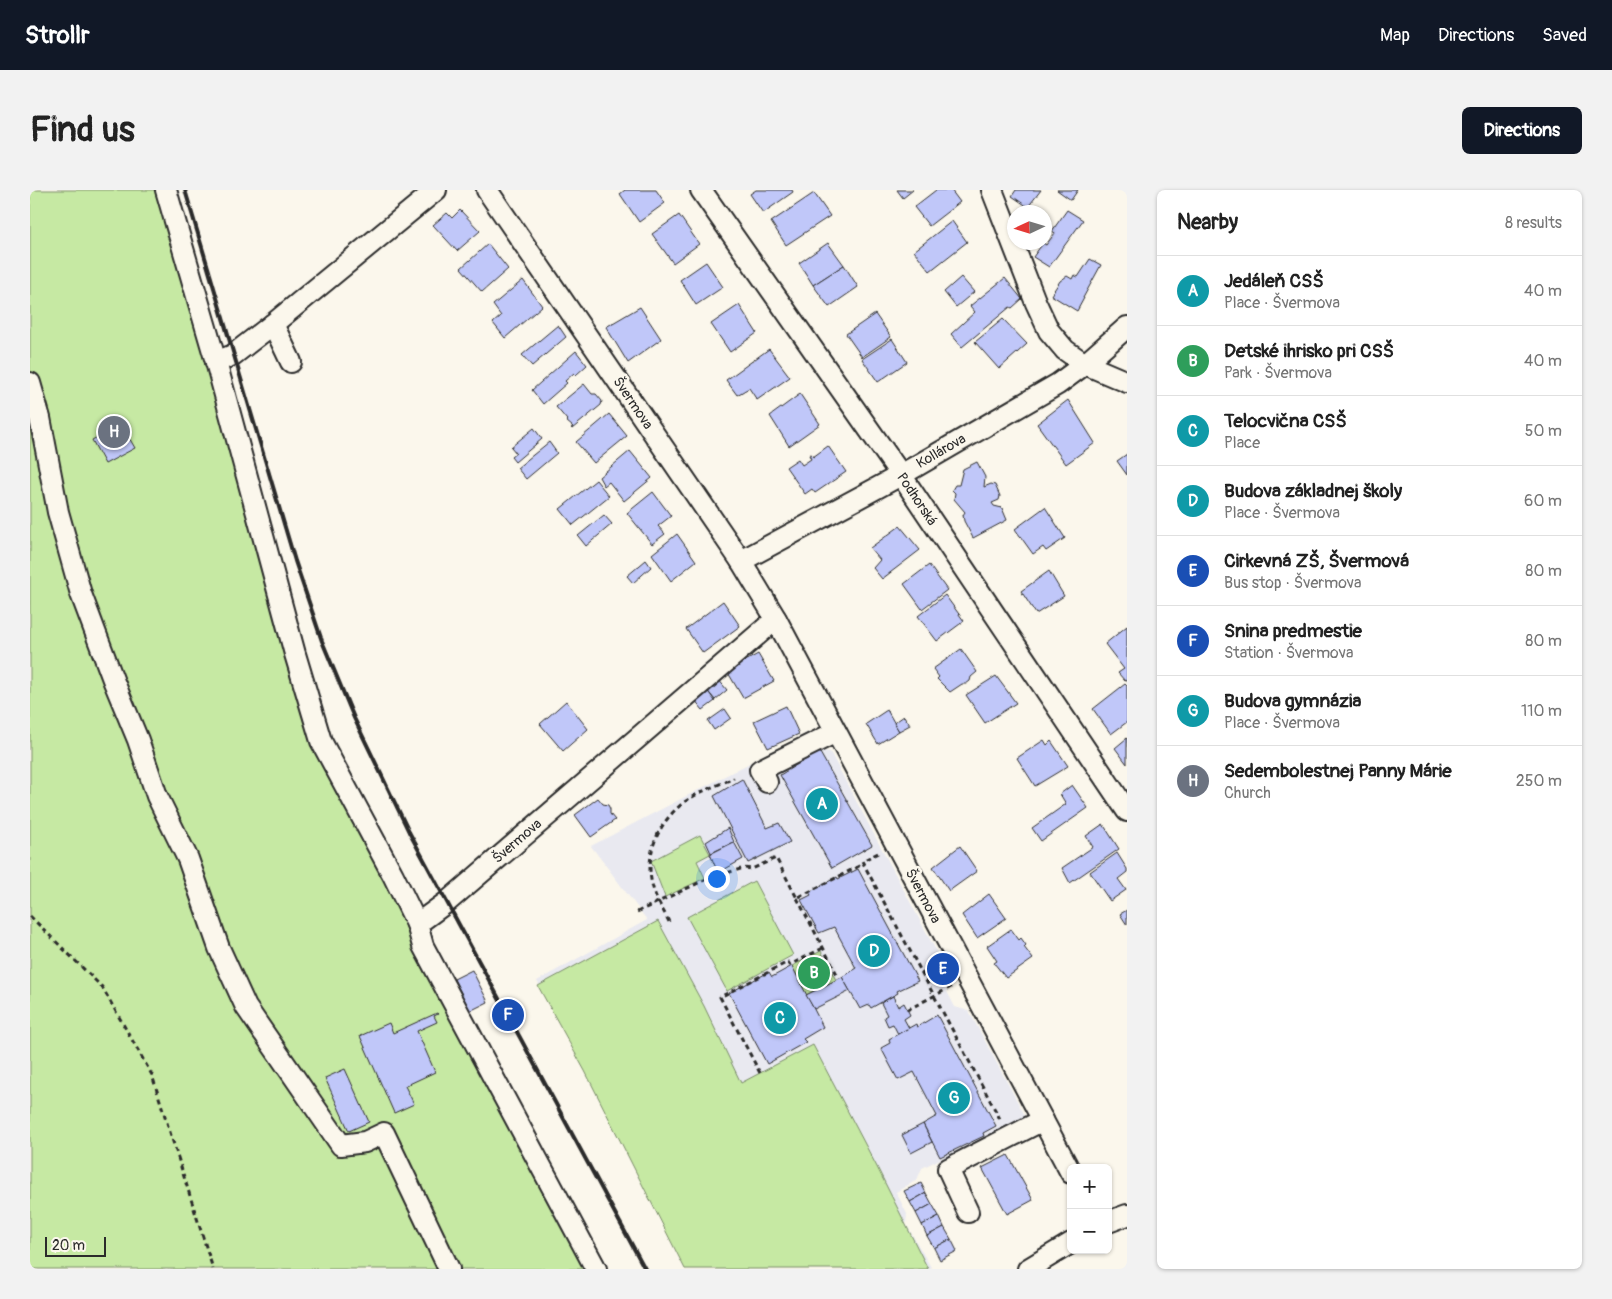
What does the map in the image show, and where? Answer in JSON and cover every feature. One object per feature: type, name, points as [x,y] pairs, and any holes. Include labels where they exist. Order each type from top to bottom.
[{"type":"street","points":[[166,190],[216,362],[295,654],[321,741],[393,875],[424,946],[596,1269]]},
{"type":"street","points":[[216,362],[233,355],[273,324],[436,190]]},
{"type":"street","name":"Švermova","points":[[487,190],[741,561],[776,619],[1067,1165]]},
{"type":"street","name":"Podhorská","points":[[701,190],[901,475],[1127,811]]},
{"type":"street","points":[[992,190],[1036,304],[1050,331],[1065,350],[1085,364],[1127,382]]},
{"type":"street","points":[[273,324],[291,362]]},
{"type":"street","name":"Kollárova","points":[[741,561],[901,475],[1058,384],[1085,364],[1127,327]]},
{"type":"street","points":[[30,383],[40,418],[58,512],[81,594],[138,740],[157,796],[188,859],[219,948],[246,1007],[341,1145],[365,1142],[384,1133],[449,1269]]},
{"type":"street","name":"Švermova","points":[[416,924],[447,902],[776,619]]},
{"type":"street","points":[[767,782],[760,770],[836,732]]},
{"type":"street","points":[[968,1212],[948,1169],[1043,1120]]},
{"type":"street","points":[[1112,1221],[1127,1215]]},
{"type":"street","points":[[1028,1269],[1067,1245]]},
{"type":"path","points":[[669,922],[652,887],[649,862],[654,840],[670,815],[686,800],[734,778]]},
{"type":"path","points":[[797,898],[863,864],[862,861],[880,852]]},
{"type":"path","points":[[637,912],[709,878],[744,868],[752,869],[776,858],[839,978]]},
{"type":"path","points":[[863,864],[1002,1122]]},
{"type":"path","points":[[30,916],[102,987],[152,1075],[213,1269]]},
{"type":"path","points":[[760,1073],[720,997],[788,962],[790,966],[823,948]]},
{"type":"path","points":[[908,1010],[958,984]]},
{"type":"shaded area","points":[[809,732],[820,751],[830,752],[939,956],[935,968],[955,1007],[969,1011],[1030,1125],[956,1161],[944,1157],[922,1168],[917,1180],[896,1192],[907,1214],[906,1224],[932,1269],[686,1269],[587,1072],[537,981],[647,920],[591,846]]},
{"type":"green space","points":[[30,190],[160,190],[307,729],[405,922],[589,1269],[30,1269]]},
{"type":"green space","points":[[700,835],[710,854],[697,861],[705,878],[665,897],[651,861]]},
{"type":"green space","points":[[754,881],[793,955],[727,991],[687,917]]},
{"type":"green space","points":[[658,921],[704,1006],[741,1083],[813,1045],[928,1269],[685,1269],[585,1071],[538,986]]},
{"type":"green space","points":[[821,951],[836,980],[806,995],[792,966]]},
{"type":"building","points":[[625,190],[656,190],[665,203],[639,222],[620,194]]},
{"type":"building","points":[[756,190],[792,190],[793,192],[763,213],[750,194]]},
{"type":"building","points":[[897,190],[913,190],[903,198]]},
{"type":"building","points":[[936,190],[951,190],[960,202],[929,226],[914,207]]},
{"type":"building","points":[[1016,190],[1041,190],[1030,205],[1025,205],[1012,196]]},
{"type":"building","points":[[1057,190],[1078,190],[1071,200]]},
{"type":"building","points":[[814,193],[830,216],[786,245],[771,222]]},
{"type":"building","points":[[460,210],[480,231],[457,251],[433,225],[447,213],[452,218]]},
{"type":"building","points":[[1067,210],[1083,220],[1049,267],[1033,257],[1038,250],[1052,250],[1052,237],[1055,233],[1052,231]]},
{"type":"building","points":[[679,215],[699,244],[673,263],[652,234]]},
{"type":"building","points":[[952,221],[967,242],[930,271],[914,251]]},
{"type":"building","points":[[828,243],[844,265],[813,285],[799,263]]},
{"type":"building","points":[[488,244],[508,269],[482,292],[461,268]]},
{"type":"building","points":[[1090,259],[1101,265],[1077,311],[1051,295],[1060,281],[1067,276],[1072,279],[1074,275],[1078,277]]},
{"type":"building","points":[[706,262],[723,287],[696,305],[680,280]]},
{"type":"building","points":[[844,265],[858,287],[829,307],[813,285]]},
{"type":"building","points":[[961,277],[974,292],[956,307],[944,292]]},
{"type":"building","points":[[1005,278],[1022,299],[962,347],[951,334],[975,312],[970,306]]},
{"type":"building","points":[[523,280],[542,306],[505,338],[493,323],[501,316],[493,305]]},
{"type":"building","points":[[739,305],[757,333],[730,352],[711,324]]},
{"type":"building","points":[[640,307],[661,339],[628,363],[606,327]]},
{"type":"building","points":[[875,314],[891,337],[862,357],[846,334]]},
{"type":"building","points":[[1003,319],[1027,344],[999,369],[975,342]]},
{"type":"building","points":[[558,325],[566,337],[532,366],[522,355]]},
{"type":"building","points":[[892,339],[907,362],[878,382],[862,359]]},
{"type":"building","points":[[769,349],[790,377],[757,400],[749,388],[737,395],[726,380]]},
{"type":"building","points":[[576,351],[587,365],[576,375],[574,373],[565,381],[567,383],[543,404],[532,390]]},
{"type":"building","points":[[584,384],[592,394],[596,394],[602,401],[601,405],[572,429],[573,427],[556,407]]},
{"type":"building","points":[[800,394],[820,424],[789,446],[770,416]]},
{"type":"building","points":[[1068,400],[1095,443],[1066,464],[1037,424]]},
{"type":"building","points":[[609,414],[627,436],[594,463],[576,442]]},
{"type":"building","points":[[121,424],[135,448],[105,464],[92,440]]},
{"type":"building","points":[[534,428],[542,439],[515,462],[511,457],[516,453],[511,447]]},
{"type":"building","points":[[549,442],[557,453],[526,479],[517,468]]},
{"type":"building","points":[[828,446],[846,472],[815,493],[812,489],[805,494],[786,467],[798,459],[802,465],[811,459],[809,455],[811,454],[813,457]]},
{"type":"building","points":[[630,451],[652,478],[624,501],[609,482],[604,486],[599,477]]},
{"type":"building","points":[[1127,454],[1127,475],[1117,461]]},
{"type":"building","points":[[977,462],[985,477],[984,487],[991,484],[995,485],[1000,496],[999,500],[992,503],[994,506],[1002,508],[1007,520],[973,538],[964,521],[963,515],[965,512],[954,499],[955,493],[952,490],[955,485],[959,485],[963,469]]},
{"type":"building","points":[[596,480],[609,496],[573,525],[560,509]]},
{"type":"building","points":[[653,492],[671,516],[658,526],[665,534],[652,544],[627,513]]},
{"type":"building","points":[[1045,507],[1065,538],[1046,551],[1043,547],[1033,554],[1015,529]]},
{"type":"building","points":[[604,515],[612,524],[586,546],[578,536]]},
{"type":"building","points":[[900,526],[920,550],[882,579],[873,568],[880,560],[870,548]]},
{"type":"building","points":[[677,534],[696,561],[671,581],[652,554]]},
{"type":"building","points":[[646,560],[651,567],[633,583],[627,576]]},
{"type":"building","points":[[929,565],[947,590],[922,609],[904,584]]},
{"type":"building","points":[[1049,571],[1064,596],[1036,614],[1021,591]]},
{"type":"building","points":[[945,595],[964,621],[937,641],[918,616]]},
{"type":"building","points":[[723,601],[740,626],[703,653],[686,629]]},
{"type":"building","points":[[1127,626],[1127,680],[1125,681],[1118,673],[1124,669],[1105,644]]},
{"type":"building","points":[[961,649],[977,672],[966,684],[962,684],[950,692],[937,679],[939,677],[933,669]]},
{"type":"building","points":[[758,654],[774,681],[743,698],[727,671]]},
{"type":"building","points":[[996,676],[1016,703],[985,723],[966,695]]},
{"type":"building","points":[[718,679],[727,690],[715,700],[706,689]]},
{"type":"building","points":[[1125,684],[1127,686],[1127,722],[1111,734],[1093,709]]},
{"type":"building","points":[[706,689],[715,701],[703,710],[694,699]]},
{"type":"building","points":[[566,701],[588,729],[563,751],[540,724]]},
{"type":"building","points":[[786,706],[799,734],[768,748],[754,721]]},
{"type":"building","points":[[725,709],[731,718],[714,730],[708,721]]},
{"type":"building","points":[[887,710],[899,731],[878,744],[866,724]]},
{"type":"building","points":[[904,716],[910,725],[899,731],[894,723]]},
{"type":"building","points":[[1127,738],[1127,764],[1115,748]]},
{"type":"building","points":[[1044,740],[1047,745],[1051,741],[1068,766],[1035,786],[1017,758]]},
{"type":"building","points":[[819,751],[872,845],[832,868],[780,775]]},
{"type":"building","points":[[742,779],[767,828],[779,823],[790,842],[748,863],[714,796]]},
{"type":"building","points":[[1072,785],[1088,808],[1041,841],[1032,828],[1066,804],[1060,794]]},
{"type":"building","points":[[598,798],[603,804],[608,805],[610,814],[615,820],[591,837],[575,815]]},
{"type":"building","points":[[1103,824],[1119,849],[1070,883],[1062,868],[1093,847],[1086,836]]},
{"type":"building","points":[[728,828],[734,842],[711,853],[706,842]]},
{"type":"building","points":[[734,842],[743,859],[718,873],[710,854]]},
{"type":"building","points":[[960,846],[977,871],[949,891],[933,867]]},
{"type":"building","points":[[1117,853],[1127,869],[1127,872],[1118,879],[1126,890],[1110,901],[1090,872]]},
{"type":"building","points":[[858,869],[918,981],[897,991],[898,993],[871,1008],[869,1005],[860,1009],[842,977],[856,968],[834,927],[819,933],[801,900],[811,895],[809,892],[837,877],[838,879]]},
{"type":"building","points":[[989,894],[1006,918],[977,938],[962,915]]},
{"type":"building","points":[[1127,910],[1127,925],[1120,914]]},
{"type":"building","points":[[1011,929],[1019,940],[1021,938],[1026,945],[1024,947],[1033,959],[1006,978],[994,963],[997,961],[987,946]]},
{"type":"building","points":[[792,966],[823,1027],[803,1039],[806,1042],[767,1064],[729,993],[769,972],[772,977]]},
{"type":"building","points":[[472,970],[488,1002],[470,1011],[454,979]]},
{"type":"building","points":[[842,977],[850,991],[814,1009],[806,995]]},
{"type":"building","points":[[893,996],[898,1007],[904,1003],[910,1015],[904,1019],[909,1028],[898,1034],[893,1024],[888,1026],[884,1017],[887,1015],[881,1003]]},
{"type":"building","points":[[437,1013],[434,1016],[437,1022],[417,1031],[435,1072],[405,1086],[414,1104],[394,1113],[360,1036],[389,1023],[393,1033]]},
{"type":"building","points":[[937,1015],[996,1126],[983,1133],[984,1136],[940,1157],[923,1124],[937,1116],[914,1072],[898,1080],[881,1048],[890,1043],[889,1039],[916,1024],[917,1027]]},
{"type":"building","points":[[345,1069],[369,1122],[349,1131],[325,1078]]},
{"type":"building","points":[[923,1124],[932,1142],[911,1153],[902,1135]]},
{"type":"building","points":[[1008,1155],[1033,1200],[1007,1214],[982,1168]]},
{"type":"building","points":[[921,1183],[926,1193],[910,1202],[904,1191]]},
{"type":"building","points":[[926,1193],[932,1204],[916,1213],[910,1202]]},
{"type":"building","points":[[932,1204],[939,1216],[922,1225],[916,1213]]},
{"type":"building","points":[[939,1216],[944,1227],[927,1236],[922,1225]]},
{"type":"building","points":[[944,1227],[951,1239],[934,1248],[927,1236]]},
{"type":"building","points":[[951,1239],[957,1251],[940,1260],[934,1248]]},
{"type":"railway","points":[[185,190],[295,561],[322,641],[354,718],[409,832],[645,1269]]},
{"type":"place","name":"Sedembolestnej Panny Márie","points":[[114,432]]},
{"type":"place","name":"Jedáleň CSŠ","points":[[822,804]]},
{"type":"place","name":"Budova základnej školy","points":[[874,951]]},
{"type":"place","name":"Cirkevná ZŠ, Švermová","points":[[943,969]]},
{"type":"place","name":"Detské ihrisko pri CSŠ","points":[[814,973]]},
{"type":"place","name":"Snina predmestie","points":[[508,1015]]},
{"type":"place","name":"Telocvična CSŠ","points":[[780,1018]]},
{"type":"place","name":"Budova gymnázia","points":[[954,1098]]}]
